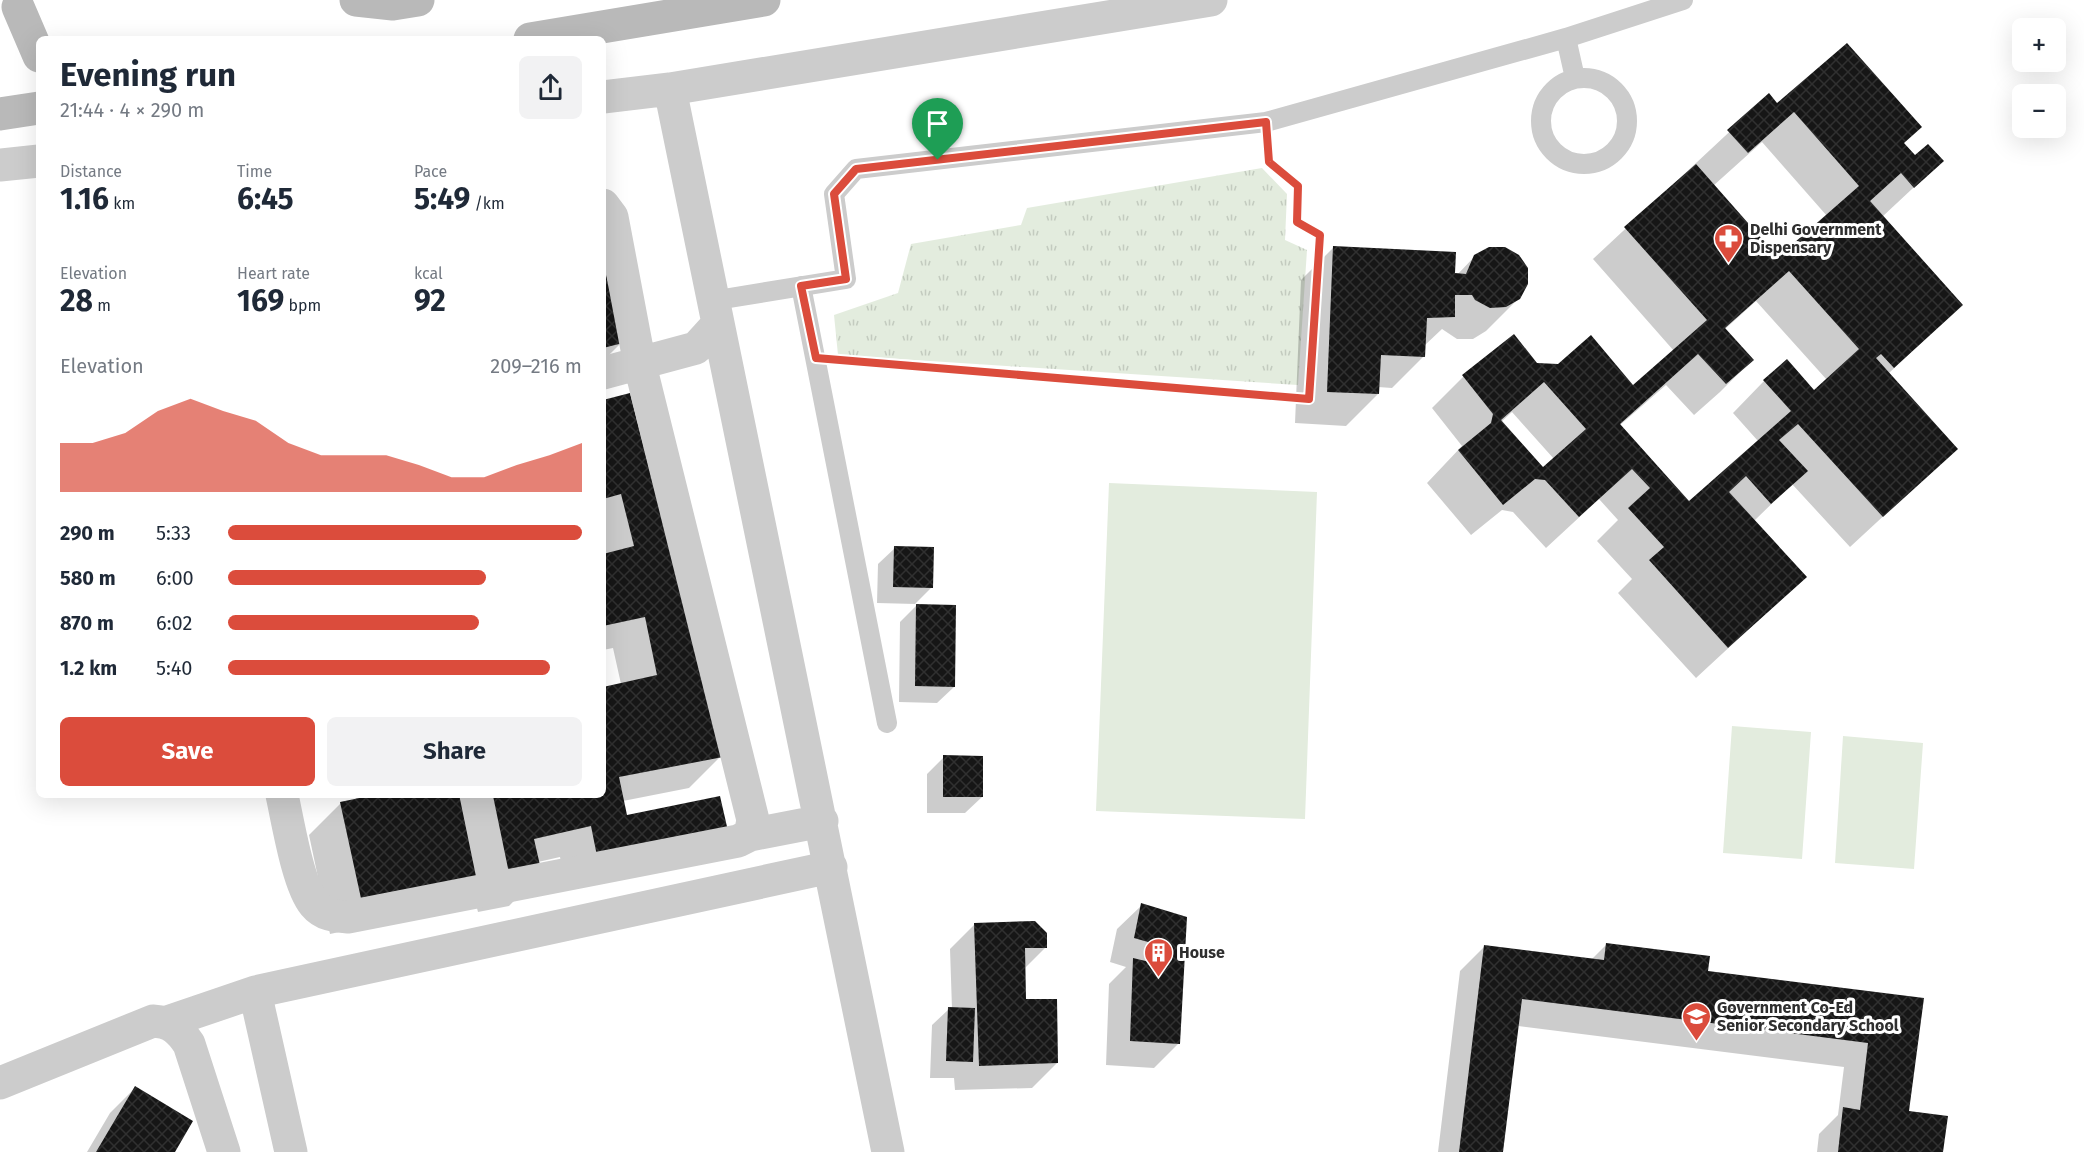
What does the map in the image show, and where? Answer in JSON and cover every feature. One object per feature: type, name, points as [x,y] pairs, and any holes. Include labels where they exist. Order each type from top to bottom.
[{"type":"main road","points":[[356,0],[393,4],[418,0]]},
{"type":"main road","points":[[548,36],[764,0]]},
{"type":"main road","points":[[17,8],[36,49]]},
{"type":"main road","points":[[0,114],[36,108]]},
{"type":"street","points":[[606,97],[670,89],[1211,0]]},
{"type":"street","points":[[670,89],[714,314],[822,821],[888,1152]]},
{"type":"street","points":[[0,165],[36,161]]},
{"type":"street","points":[[606,209],[612,217],[640,365],[753,820],[750,835]]},
{"type":"street","points":[[606,372],[696,348],[714,314]]},
{"type":"street","points":[[283,798],[306,892],[315,906],[330,916],[348,917],[738,842],[750,835],[822,821]]},
{"type":"street","points":[[477,798],[495,887]]},
{"type":"street","points":[[167,1022],[255,992],[831,867]]},
{"type":"street","points":[[255,992],[291,1152]]},
{"type":"street","points":[[0,1083],[153,1020],[167,1022],[180,1030],[189,1044],[224,1152]]},
{"type":"lane","points":[[714,314],[801,286],[846,279],[834,194],[856,169],[1266,122],[1566,38],[1683,0]]},
{"type":"lane","points":[[1566,38],[1575,78]]},
{"type":"lane","points":[[1575,78],[1590,78],[1608,85],[1616,91],[1626,109],[1628,119],[1624,139],[1612,154],[1593,163],[1564,159],[1549,146],[1542,127],[1541,117],[1547,99],[1561,84],[1575,78]]},
{"type":"lane","points":[[801,286],[887,723]]},
{"type":"path","points":[[816,358],[1309,399],[1320,235],[1297,222],[1298,186],[1269,162],[1266,122]]},
{"type":"green space","points":[[1262,168],[1287,194],[1285,240],[1307,250],[1298,385],[838,355],[834,315],[898,293],[911,244],[1021,225],[1027,208]]},
{"type":"green space","points":[[1109,483],[1317,492],[1305,819],[1096,811]]},
{"type":"green space","points":[[1732,726],[1811,732],[1802,859],[1723,853]]},
{"type":"green space","points":[[1843,736],[1923,743],[1914,869],[1835,863]]},
{"type":"building","points":[[1847,43],[1922,127],[1904,143],[1915,155],[1928,144],[1944,161],[1914,188],[1901,173],[1870,201],[1963,305],[1894,368],[1881,354],[1876,358],[1958,449],[1883,517],[1798,424],[1779,440],[1808,471],[1771,504],[1746,476],[1729,492],[1807,577],[1728,648],[1649,560],[1664,547],[1628,508],[1650,488],[1632,469],[1579,517],[1545,480],[1535,479],[1503,505],[1458,450],[1491,423],[1493,414],[1462,375],[1514,334],[1537,363],[1558,364],[1591,335],[1633,385],[1707,320],[1624,227],[1696,164],[1778,257],[1859,186],[1794,112],[1748,153],[1727,130],[1769,93],[1777,103]],"holes":[[[1789,271],[1859,349],[1814,390],[1787,359],[1763,380],[1791,411],[1689,501],[1620,424],[1698,354],[1726,384],[1754,360],[1725,328]],[[1544,382],[1586,429],[1543,467],[1501,420]]]},
{"type":"building","points":[[1333,246],[1456,252],[1455,273],[1466,274],[1474,255],[1489,247],[1505,247],[1519,255],[1528,268],[1528,284],[1520,299],[1506,307],[1490,308],[1475,300],[1472,295],[1455,295],[1455,317],[1427,318],[1425,357],[1381,355],[1379,394],[1327,392]]},
{"type":"building","points":[[606,273],[623,343],[606,347]]},
{"type":"building","points":[[630,393],[723,757],[619,777],[627,815],[720,796],[728,831],[597,856],[591,826],[534,839],[542,874],[509,881],[489,798],[606,798],[606,686],[657,675],[645,617],[606,625],[606,553],[634,546],[621,494],[606,498],[606,399]]},
{"type":"building","points":[[894,546],[934,547],[933,588],[893,587]]},
{"type":"building","points":[[916,604],[956,605],[955,687],[915,686]]},
{"type":"building","points":[[943,755],[983,756],[983,797],[943,797]]},
{"type":"building","points":[[359,798],[465,798],[481,878],[362,903],[340,802]]},
{"type":"building","name":"House","points":[[1141,903],[1187,917],[1180,1044],[1130,1041],[1133,958],[1154,963],[1158,951],[1155,944],[1134,938]]},
{"type":"building","points":[[1035,921],[1047,933],[1047,948],[1025,948],[1026,999],[1057,999],[1058,1063],[979,1066],[974,923]]},
{"type":"building","points":[[1606,943],[1710,956],[1708,971],[1924,998],[1909,1111],[1948,1116],[1943,1152],[1838,1152],[1843,1107],[1860,1110],[1868,1043],[1522,999],[1503,1152],[1459,1152],[1484,945],[1604,960]]},
{"type":"building","points":[[948,1007],[975,1008],[973,1062],[946,1061]]},
{"type":"building","points":[[135,1086],[193,1121],[175,1152],[96,1152]]},
{"type":"place","name":"Delhi Government Dispensary","points":[[1729,264]]},
{"type":"place","name":"House","points":[[1158,978]]},
{"type":"place","name":"Government Co-Ed Senior Secondary School","points":[[1696,1042]]},
{"type":"route","points":[[1266,122],[1269,162],[1298,186],[1297,222],[1320,235],[1309,399],[816,358],[801,286],[846,279],[834,194],[856,169],[938,160],[1266,122]]}]
